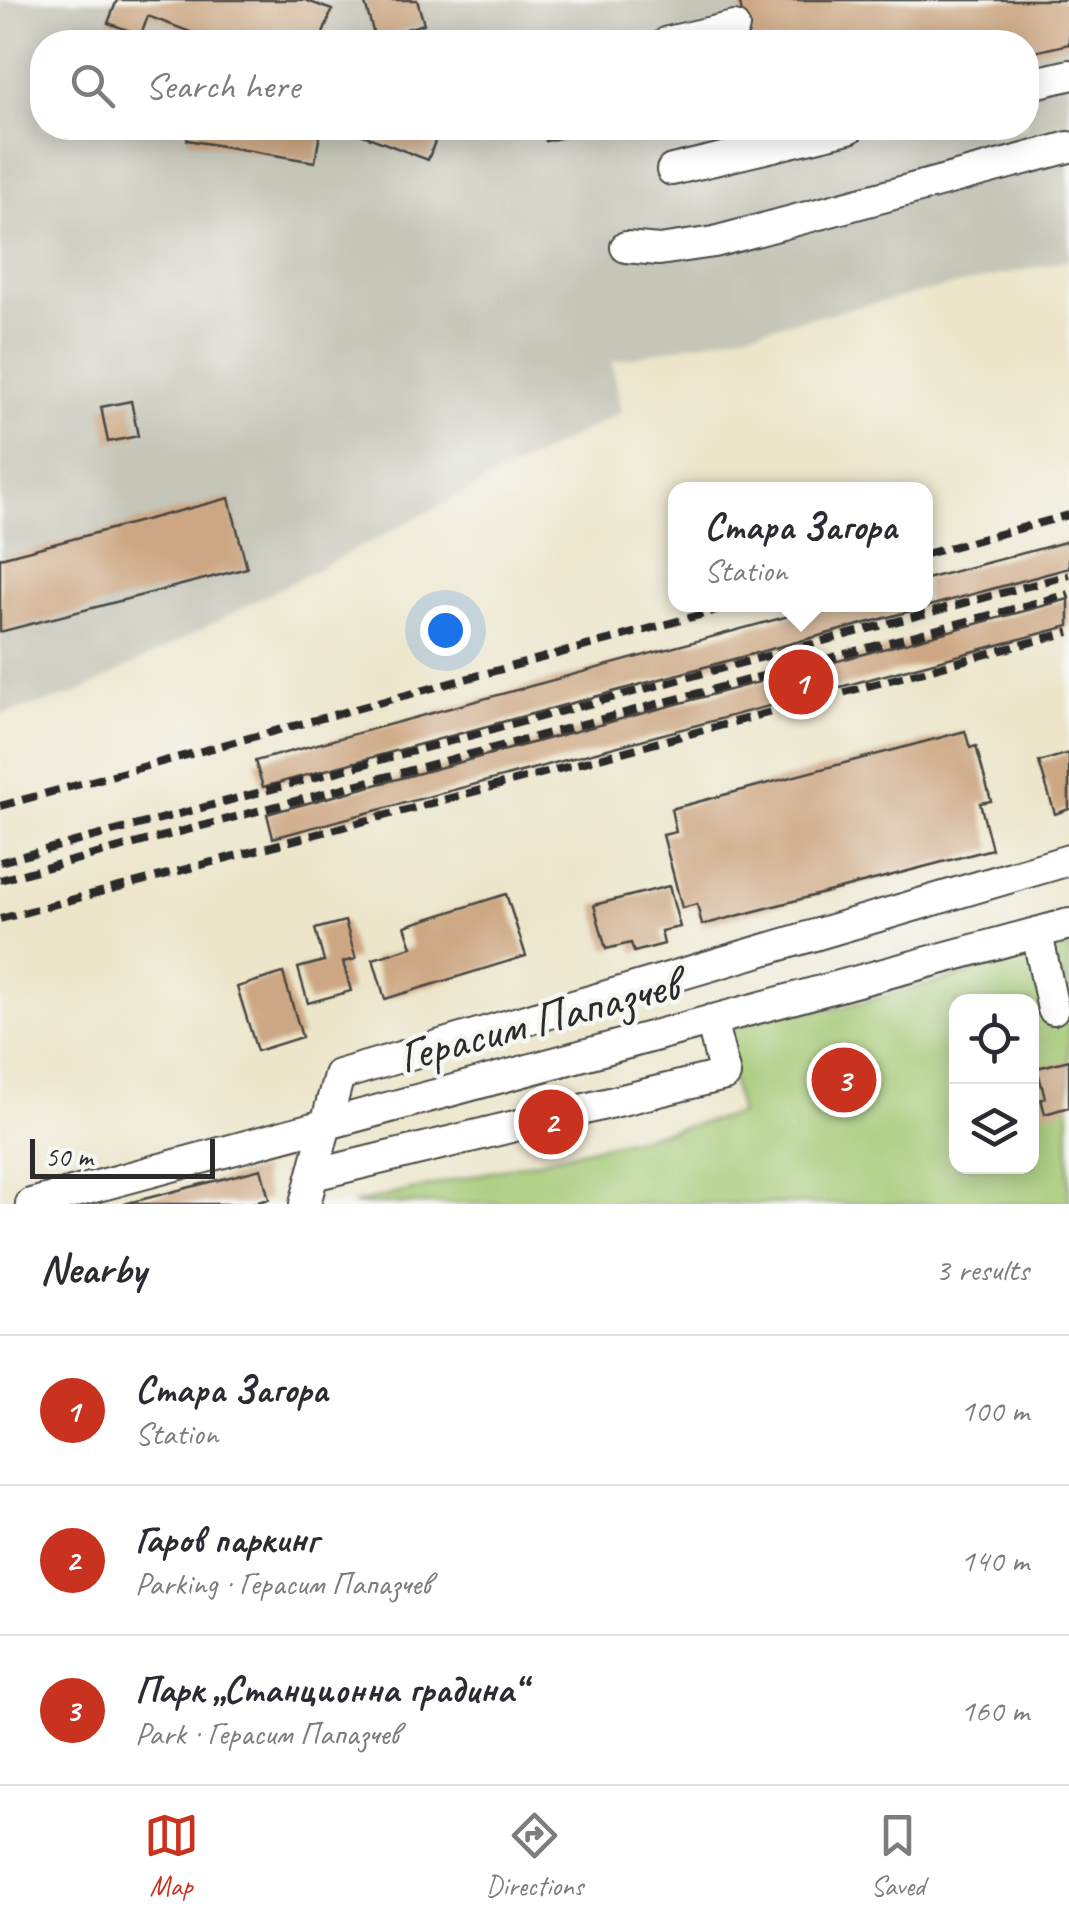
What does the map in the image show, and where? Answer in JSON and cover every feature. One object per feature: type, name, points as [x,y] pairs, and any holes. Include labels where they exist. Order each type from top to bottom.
[{"type":"street","points":[[1039,82],[1069,74]]},
{"type":"street","points":[[672,170],[754,140]]},
{"type":"street","points":[[626,247],[659,250],[714,242],[1069,147]]},
{"type":"street","name":"Герасим Папазчев","points":[[327,1122],[339,1075],[1069,860]]},
{"type":"street","name":"Герасим Папазчев","points":[[31,1204],[1069,924]]},
{"type":"street","points":[[1037,932],[1053,1009]]},
{"type":"street","points":[[309,1190],[725,1075],[711,1020]]},
{"type":"street","points":[[309,1190],[327,1122]]},
{"type":"shaded area","points":[[0,0],[1069,0],[1069,260],[612,362],[621,412],[76,694],[0,715]]},
{"type":"green space","points":[[1059,939],[1062,948],[1069,947],[1069,1204],[352,1204],[740,1114],[724,1047],[728,1028],[787,1011],[839,1008],[968,974],[1003,954]]},
{"type":"building","points":[[117,0],[305,0],[332,10],[324,30],[185,30],[148,16],[143,30],[127,30],[108,23]]},
{"type":"building","points":[[364,0],[417,0],[424,24],[403,30],[373,30]]},
{"type":"building","points":[[739,0],[1069,0],[1069,44],[1039,51],[1039,30],[746,30]]},
{"type":"building","points":[[187,140],[319,140],[315,162]]},
{"type":"building","points":[[376,140],[436,140],[428,160]]},
{"type":"building","points":[[131,401],[138,436],[108,442],[101,407]]},
{"type":"building","points":[[229,498],[247,568],[0,632],[0,558]]},
{"type":"building","points":[[1069,541],[1069,568],[933,605],[933,577]]},
{"type":"building","points":[[1069,599],[1069,626],[273,838],[267,814]]},
{"type":"building","points":[[804,612],[907,612],[263,787],[255,761]]},
{"type":"building","points":[[965,731],[970,748],[976,746],[991,801],[980,803],[992,849],[702,925],[697,904],[682,908],[663,835],[676,832],[671,809]]},
{"type":"building","points":[[1069,753],[1069,809],[1055,814],[1039,762]]},
{"type":"building","points":[[669,886],[680,927],[661,931],[664,944],[634,952],[631,943],[606,949],[594,905]]},
{"type":"building","points":[[506,894],[526,956],[385,999],[373,959],[412,947],[405,926]]},
{"type":"building","points":[[345,921],[356,959],[343,962],[351,991],[308,1003],[298,968],[324,961],[315,929]]},
{"type":"building","points":[[283,973],[302,1037],[257,1051],[237,987]]},
{"type":"building","points":[[1069,1060],[1069,1107],[1045,1114],[1039,1068]]},
{"type":"building","points":[[261,1169],[269,1199],[250,1204],[124,1204]]},
{"type":"railway","points":[[933,552],[1069,515]]},
{"type":"railway","points":[[933,612],[1069,575]]},
{"type":"railway","points":[[0,880],[1069,594]]},
{"type":"railway","points":[[0,806],[711,612]]},
{"type":"railway","points":[[0,862],[931,612]]},
{"type":"railway","points":[[0,919],[1069,632]]},
{"type":"place","name":"Стара Загора","points":[[801,682]]},
{"type":"place","name":"Парк „Станционна градина“","points":[[844,1080]]},
{"type":"place","name":"Гаров паркинг","points":[[551,1122]]}]
